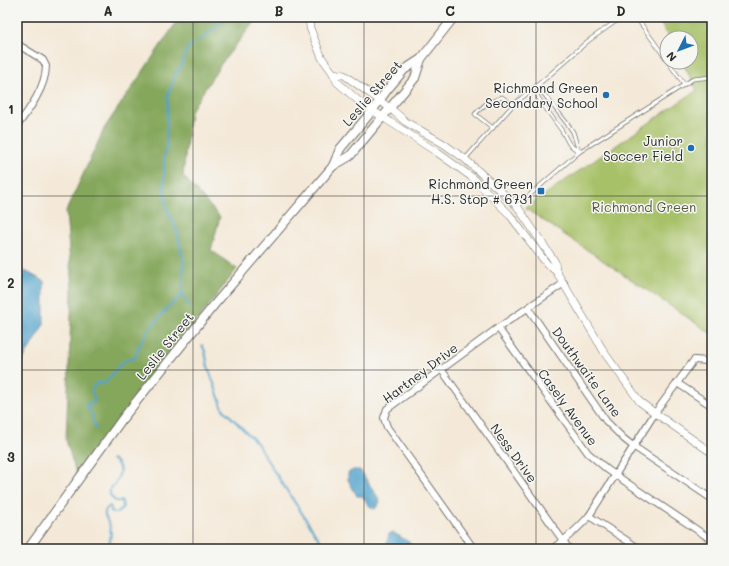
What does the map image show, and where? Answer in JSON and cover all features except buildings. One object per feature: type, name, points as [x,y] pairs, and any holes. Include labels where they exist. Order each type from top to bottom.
[{"type":"main road","name":"Leslie Street","points":[[333,166],[350,156],[390,108],[414,78],[421,59],[454,17]]},
{"type":"main road","name":"Leslie Street","points":[[28,549],[123,418],[214,305],[333,166],[340,149],[404,70],[421,59]]},
{"type":"street","points":[[309,17],[310,28],[322,58],[333,73],[337,82],[361,103],[438,153],[473,178],[509,214],[547,264],[556,271],[606,355],[640,402],[712,453]]},
{"type":"street","points":[[17,44],[43,60],[46,66],[42,84],[36,98],[17,126]]},
{"type":"street","points":[[333,73],[344,74],[390,108],[406,122],[444,144],[465,159],[517,206],[554,262],[556,271]]},
{"type":"street","points":[[509,214],[517,206]]},
{"type":"street","name":"Hartney Drive","points":[[474,549],[387,427],[384,418],[387,409],[498,328],[564,283]]},
{"type":"street","name":"Douthwaite Lane","points":[[528,308],[606,421],[633,446],[712,499]]},
{"type":"street","name":"Casely Avenue","points":[[498,328],[588,453],[615,475],[712,540]]},
{"type":"street","points":[[552,549],[564,541],[589,516],[633,446],[694,360],[708,361],[712,364]]},
{"type":"street","name":"Ness Drive","points":[[441,369],[569,549]]},
{"type":"street","points":[[677,383],[712,406]]},
{"type":"street","points":[[589,516],[640,549]]},
{"type":"lane","points":[[465,159],[514,105],[588,40],[622,17]]},
{"type":"lane","points":[[636,17],[659,49]]},
{"type":"lane","points":[[674,70],[684,84]]},
{"type":"lane","points":[[517,206],[579,152],[684,84],[693,79],[712,77]]},
{"type":"lane","points":[[535,88],[544,94],[569,126],[573,132],[579,152]]},
{"type":"lane","points":[[535,88],[539,99],[562,131],[569,144],[579,152]]},
{"type":"lane","points":[[493,128],[475,114],[486,104],[502,97],[514,105]]},
{"type":"green space","points":[[180,17],[258,17],[221,64],[190,112],[183,176],[220,217],[211,250],[237,269],[77,476],[66,440],[72,290],[66,211],[105,127]]},
{"type":"green space","name":"Richmond Green","points":[[657,17],[712,17],[712,334],[525,208],[697,90],[686,70],[699,70],[699,30],[664,30]]},
{"type":"water","points":[[25,271],[44,281],[44,324],[17,370],[17,290]]},
{"type":"water","points":[[353,470],[360,470],[379,499],[380,502],[375,509],[368,504],[363,496],[357,496],[348,480],[348,473]]},
{"type":"water","points":[[394,533],[409,542],[413,549],[390,549],[387,543],[389,534]]},
{"type":"waterway","points":[[199,41],[213,30],[225,17]]},
{"type":"waterway","points":[[191,308],[182,295],[184,264],[177,231],[167,209],[164,186],[164,156],[166,150],[168,94],[175,76],[182,64],[187,48],[193,44]]},
{"type":"waterway","points":[[96,429],[92,414],[86,405],[95,401],[92,389],[98,382],[103,384],[105,383],[125,361],[134,359],[141,342],[155,322],[182,295]]},
{"type":"waterway","points":[[202,345],[223,409],[257,443],[325,549]]},
{"type":"waterway","points":[[108,549],[111,532],[105,516],[105,511],[110,506],[111,512],[117,513],[123,507],[122,501],[115,501],[110,495],[110,489],[116,482],[119,474],[118,466],[112,459]]},
{"type":"place","name":"Richmond Green Secondary School","points":[[606,95]]},
{"type":"place","name":"Junior Soccer Field","points":[[691,148]]},
{"type":"place","name":"Richmond Green H.S. Stop # 6731","points":[[541,191]]}]
